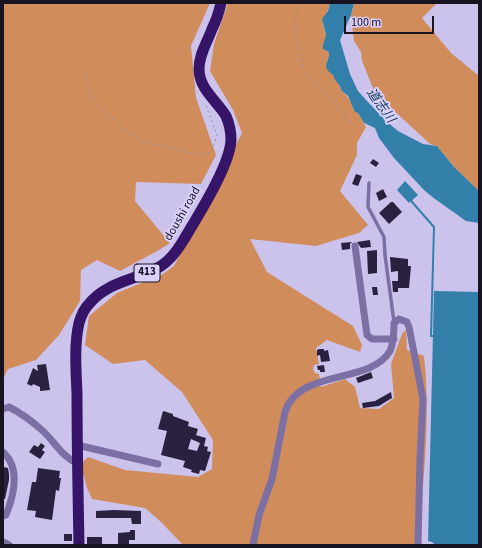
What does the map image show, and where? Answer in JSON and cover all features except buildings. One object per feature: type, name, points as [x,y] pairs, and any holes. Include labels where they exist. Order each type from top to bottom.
[{"type":"highway","name":"doushi road","points":[[79,545],[77,463],[78,333],[83,313],[88,304],[104,290],[115,284],[155,269],[162,265],[175,253],[183,242],[206,200],[227,157],[231,140],[229,124],[224,113],[204,85],[199,71],[201,54],[213,28],[221,3]]},
{"type":"street","points":[[355,246],[367,336],[372,339],[394,339]]},
{"type":"street","points":[[253,545],[259,515],[272,479],[285,412],[290,402],[296,394],[307,387],[377,364],[390,351],[394,339],[394,323],[399,319],[407,322],[410,326],[423,399],[418,545]]},
{"type":"street","points":[[3,409],[9,407],[16,410],[42,430],[70,460],[77,463]]},
{"type":"street","points":[[77,445],[158,464]]},
{"type":"street","points":[[3,452],[13,466],[15,477],[9,508],[6,515],[3,516]]},
{"type":"street","points":[[3,542],[9,545]]},
{"type":"lane","points":[[369,183],[368,207],[384,237],[394,323]]},
{"type":"path","points":[[305,3],[297,12],[294,19],[303,68],[311,79],[354,125]]},
{"type":"path","points":[[85,73],[92,97],[121,128],[142,141],[199,155],[211,152],[217,135],[206,106]]},
{"type":"shaded area","points":[[3,3],[210,3],[191,46],[196,98],[216,155],[201,184],[136,182],[135,201],[170,243],[120,271],[97,260],[81,270],[80,301],[59,335],[36,360],[8,369],[3,379]]},
{"type":"shaded area","points":[[228,3],[330,3],[323,25],[326,35],[326,51],[329,52],[327,61],[340,88],[350,100],[353,109],[358,113],[366,127],[357,143],[357,155],[340,191],[368,225],[359,233],[316,246],[250,239],[267,272],[353,326],[362,345],[360,352],[327,340],[316,348],[319,364],[314,365],[313,369],[315,373],[319,374],[321,387],[345,379],[355,387],[360,408],[379,409],[394,398],[391,364],[402,334],[406,330],[407,350],[424,356],[427,403],[424,475],[418,545],[183,545],[145,508],[92,499],[87,488],[81,464],[88,457],[125,470],[198,477],[212,469],[213,440],[182,392],[145,360],[113,364],[85,345],[89,316],[117,293],[163,274],[174,266],[242,133],[233,110],[210,71],[214,44]]},
{"type":"shaded area","points":[[354,3],[437,3],[422,18],[451,53],[479,76],[479,191],[454,167],[437,146],[430,144],[391,108],[383,105],[377,98],[362,61],[361,52],[354,41],[351,15]]},
{"type":"water","points":[[330,3],[354,3],[351,15],[340,40],[350,74],[358,91],[386,121],[398,131],[423,144],[437,146],[454,167],[479,191],[479,223],[466,221],[425,191],[394,158],[379,138],[375,128],[364,123],[358,113],[355,112],[348,96],[342,91],[326,66],[329,52],[323,49],[326,35],[322,19],[328,11]]},
{"type":"water","points":[[405,181],[418,195],[409,203],[397,190]]},
{"type":"water","points":[[434,291],[479,292],[479,545],[434,544],[428,541]]},
{"type":"waterway","points":[[411,200],[434,227],[431,336],[433,336]]},
{"type":"water label","name":"道志川","points":[[380,106]]}]
